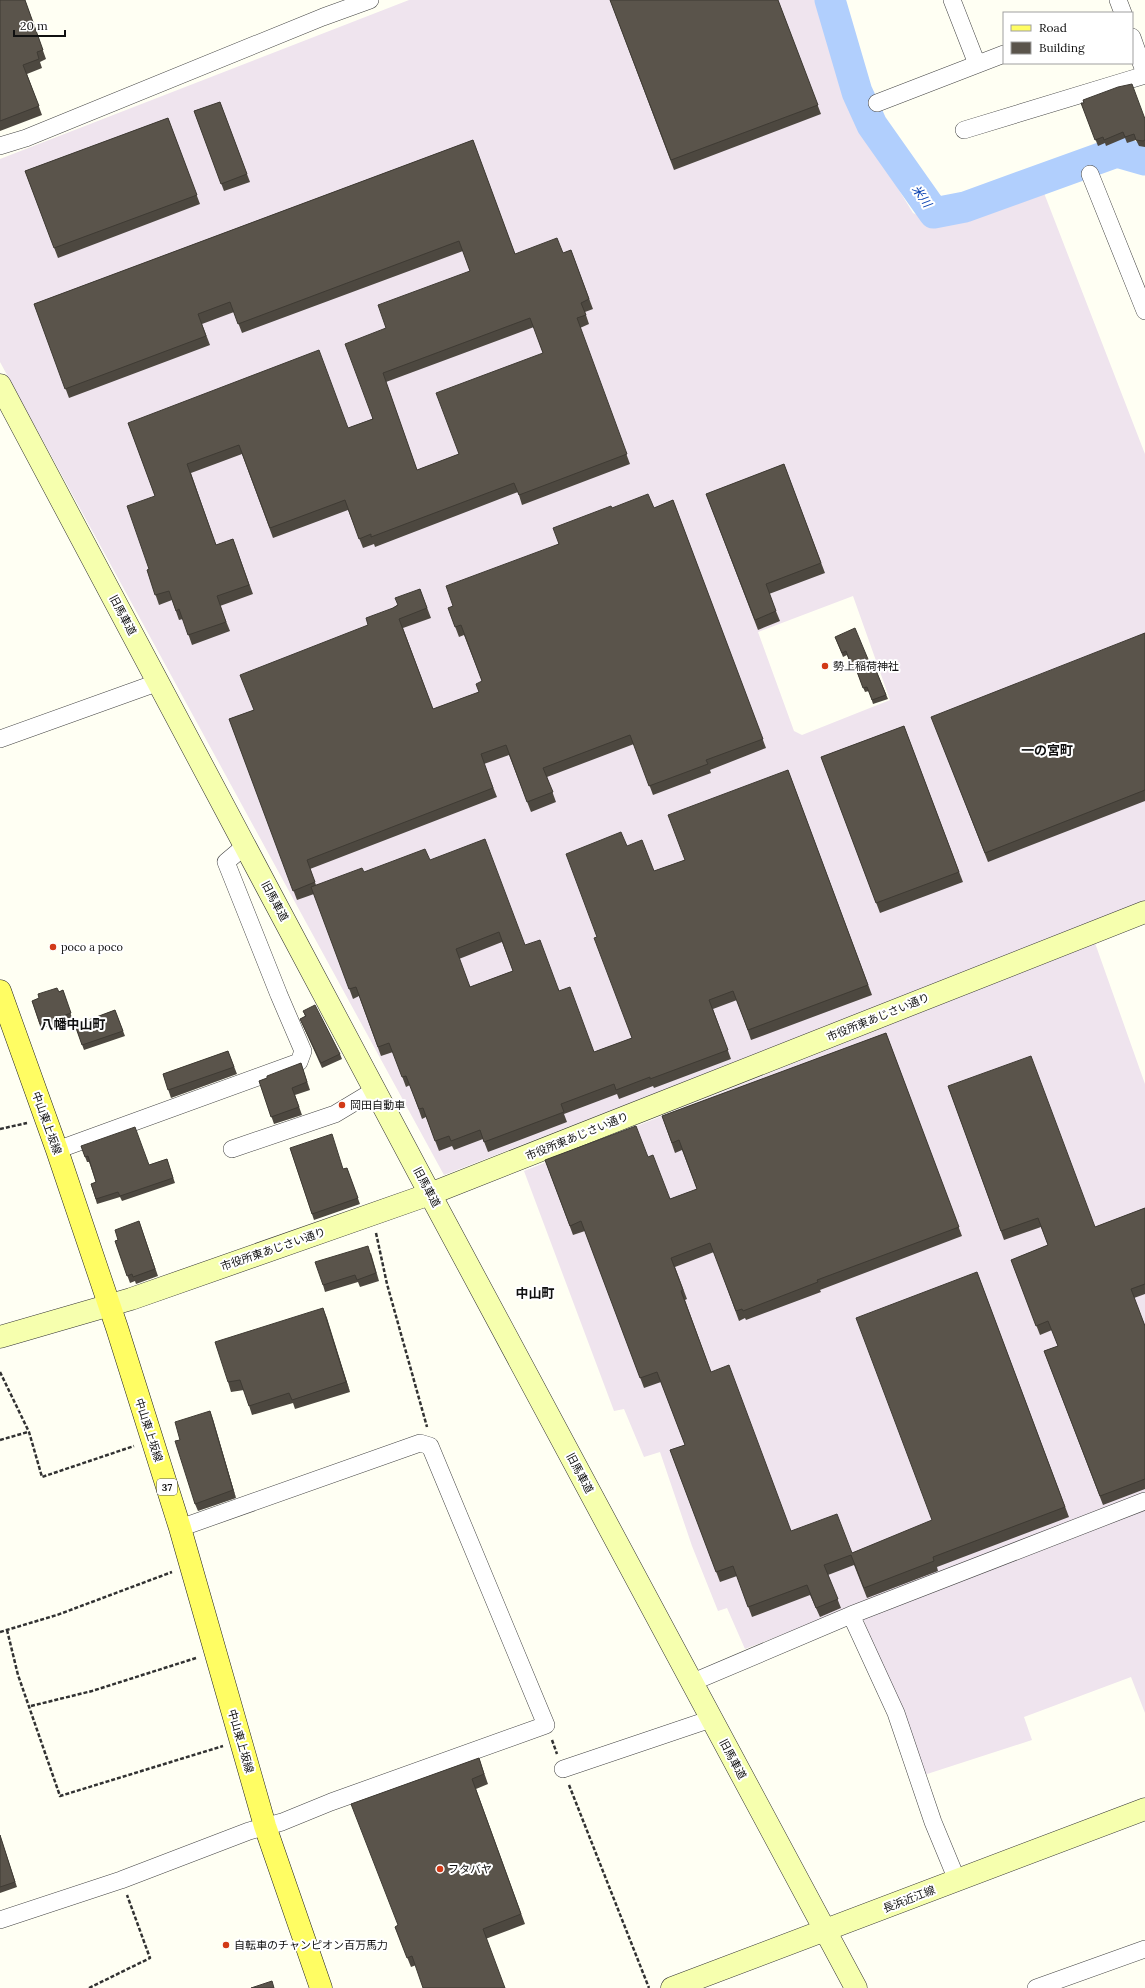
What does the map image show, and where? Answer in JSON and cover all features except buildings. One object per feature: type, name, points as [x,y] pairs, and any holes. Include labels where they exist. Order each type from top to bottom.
[{"type":"main road","name":"中山東上坂線","points":[[0,991],[57,1150],[109,1305],[180,1528],[265,1826],[321,1988]]},
{"type":"street","points":[[0,146],[26,138],[323,17],[370,0]]},
{"type":"street","points":[[952,0],[977,64]]},
{"type":"street","points":[[964,130],[1145,74],[1133,40]]},
{"type":"street","points":[[877,103],[1003,54]]},
{"type":"street","points":[[1090,174],[1145,311]]},
{"type":"street","name":"旧馬車道","points":[[0,385],[430,1194],[856,1988]]},
{"type":"street","points":[[0,739],[159,682]]},
{"type":"street","points":[[57,1150],[299,1062],[303,1051],[226,862],[246,846]]},
{"type":"street","name":"市役所東あじさい通り","points":[[0,1337],[109,1305],[430,1194],[1145,912]]},
{"type":"street","points":[[232,1149],[335,1114],[375,1090]]},
{"type":"street","points":[[0,1920],[121,1880],[265,1826],[282,1822],[331,1802],[546,1725],[430,1446],[420,1443],[180,1528]]},
{"type":"street","points":[[693,1682],[852,1615],[1145,1501]]},
{"type":"street","points":[[852,1615],[896,1713],[933,1822],[957,1880]]},
{"type":"street","points":[[563,1769],[711,1719]]},
{"type":"street","name":"長浜近江線","points":[[672,1988],[1145,1809]]},
{"type":"street","points":[[1036,1988],[1145,1949]]},
{"type":"path","points":[[0,1129],[27,1123]]},
{"type":"path","points":[[373,1214],[387,1284],[429,1434],[430,1446]]},
{"type":"path","points":[[0,1372],[29,1432],[42,1477],[135,1446]]},
{"type":"path","points":[[0,1440],[29,1432]]},
{"type":"path","points":[[0,1632],[57,1615],[172,1572]]},
{"type":"path","points":[[7,1630],[18,1675],[60,1796],[225,1746]]},
{"type":"path","points":[[30,1706],[92,1692],[196,1658]]},
{"type":"path","points":[[546,1725],[649,1988]]},
{"type":"path","points":[[89,1988],[150,1958],[121,1880]]},
{"type":"shaded area","points":[[409,0],[822,0],[852,113],[913,213],[936,224],[963,223],[1044,193],[1145,454],[1145,903],[444,1175],[0,362],[0,159]],"holes":[[[853,596],[890,700],[802,735],[794,731],[758,632]]]},
{"type":"shaded area","points":[[1095,943],[1145,1084],[1145,1494],[745,1649],[727,1608],[718,1611],[692,1546],[660,1452],[644,1457],[624,1409],[614,1411],[524,1171]]},
{"type":"shaded area","points":[[1145,1510],[1145,1713],[1131,1677],[1024,1717],[1032,1740],[924,1775],[863,1619]]},
{"type":"waterway","name":"米川","points":[[830,0],[857,92],[872,125],[934,213],[965,207],[1117,152],[1145,160]]},
{"type":"place","name":"勢上稲荷神社","points":[[825,666]]},
{"type":"place","name":"poco a poco","points":[[53,947]]},
{"type":"place","name":"岡田自動車","points":[[342,1105]]},
{"type":"place","name":"フタバヤ","points":[[440,1869]]},
{"type":"place","name":"自転車のチャンピオン百万馬力","points":[[226,1945]]},
{"type":"district","name":"一の宮町","points":[[1047,750]]},
{"type":"district","name":"八幡中山町","points":[[73,1024]]},
{"type":"district","name":"中山町","points":[[535,1293]]}]
